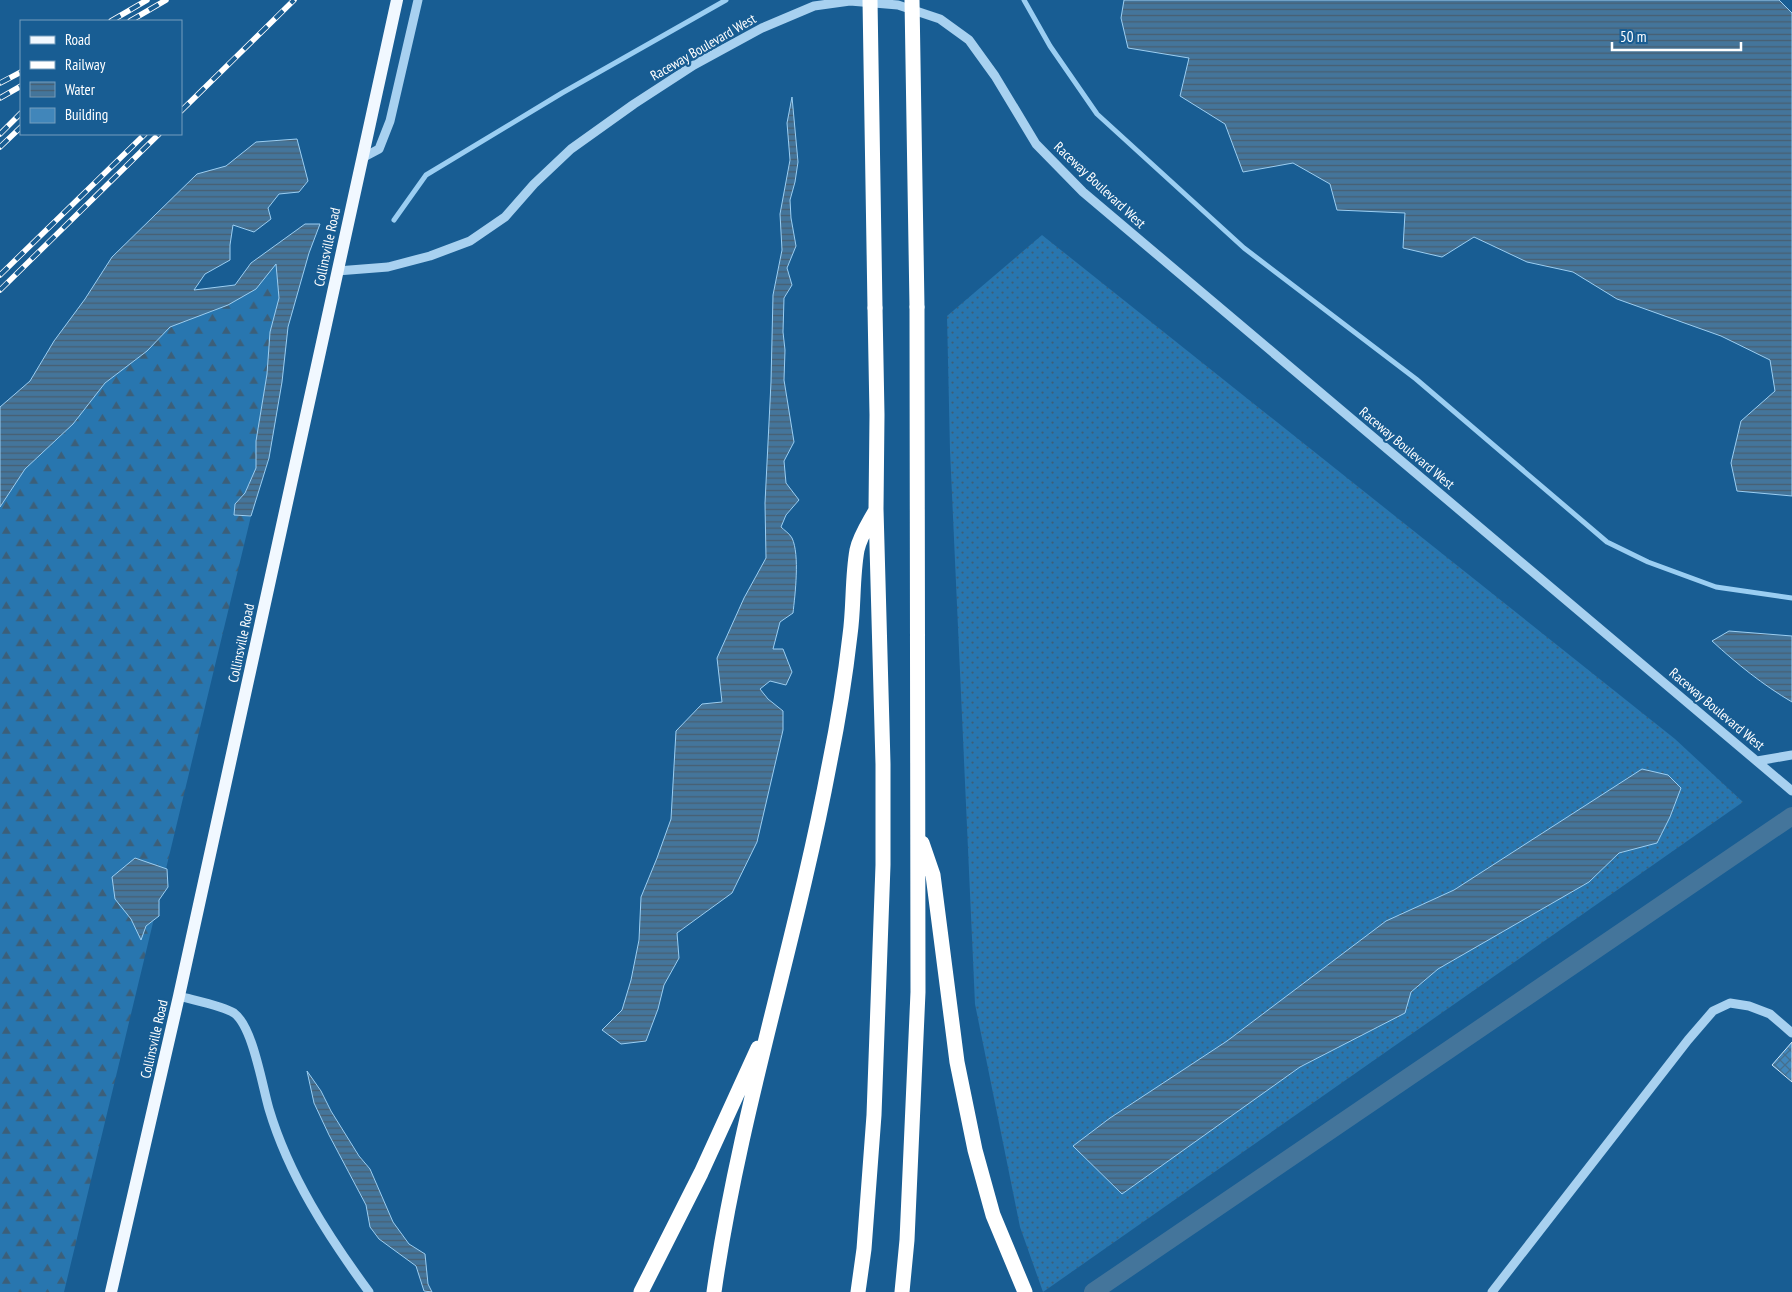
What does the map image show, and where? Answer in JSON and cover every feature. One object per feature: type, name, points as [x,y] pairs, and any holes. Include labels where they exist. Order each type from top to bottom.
[{"type":"highway","points":[[858,1292],[864,1249],[874,1115],[882,865],[882,674],[876,509],[877,415],[870,0]]},
{"type":"highway","points":[[902,1292],[907,1230],[918,992],[917,307],[912,0]]},
{"type":"highway","points":[[714,1292],[730,1192],[820,818],[838,720],[850,634],[857,550],[864,531],[876,509]]},
{"type":"highway","points":[[918,830],[933,875],[957,1062],[975,1150],[993,1216],[1023,1288]]},
{"type":"highway","points":[[641,1292],[702,1174],[773,1015]]},
{"type":"main road","name":"Collinsville Road","points":[[111,1292],[179,996],[397,0]]},
{"type":"street","points":[[362,158],[379,149],[390,121],[418,0]]},
{"type":"street","name":"Raceway Boulevard West","points":[[337,271],[388,268],[470,242],[505,217],[534,184],[571,149],[634,104],[694,65],[762,28],[814,6],[850,1],[898,5],[940,19],[969,40],[995,76],[1036,144],[1084,192],[1162,260],[1792,791]]},
{"type":"street","points":[[1757,761],[1792,755]]},
{"type":"street","points":[[179,996],[234,1013],[245,1027],[270,1110],[293,1170],[318,1219],[369,1292]]},
{"type":"street","points":[[1492,1292],[1713,1011],[1730,1003],[1748,1006],[1770,1014],[1792,1033]]},
{"type":"green space","points":[[1042,235],[1675,739],[1743,802],[1043,1292],[1020,1227],[975,1004],[950,450],[947,316]]},
{"type":"green space","points":[[276,263],[279,298],[270,332],[267,374],[256,441],[256,468],[245,493],[235,504],[234,514],[251,516],[64,1292],[0,1292],[0,507],[25,469],[73,424],[105,383],[147,351],[170,327],[228,305]]},
{"type":"water","points":[[1124,0],[1779,0],[1792,13],[1792,496],[1737,491],[1731,463],[1741,421],[1775,391],[1770,360],[1721,336],[1617,299],[1573,272],[1527,262],[1474,237],[1442,257],[1403,248],[1405,213],[1337,210],[1330,184],[1293,163],[1243,172],[1225,124],[1180,96],[1189,58],[1128,48],[1121,18]]},
{"type":"water","points":[[792,97],[798,162],[790,200],[796,246],[787,268],[792,285],[784,298],[783,332],[785,350],[784,380],[794,442],[784,461],[786,483],[799,500],[786,515],[781,527],[792,538],[796,554],[793,613],[780,622],[773,649],[783,649],[792,672],[786,685],[770,681],[760,689],[768,699],[783,711],[783,730],[757,842],[732,893],[677,933],[679,958],[664,985],[658,1009],[646,1041],[621,1044],[602,1030],[622,1010],[631,980],[639,940],[641,897],[671,819],[676,731],[702,704],[722,702],[717,658],[744,598],[766,558],[765,503],[773,295],[782,250],[780,214],[790,160],[787,123]]},
{"type":"water","points":[[297,139],[308,181],[299,192],[279,194],[268,208],[271,219],[254,232],[233,225],[230,260],[205,274],[194,290],[235,285],[251,263],[305,224],[320,224],[309,253],[288,327],[282,382],[269,458],[251,516],[234,515],[235,504],[245,493],[256,468],[256,441],[267,374],[270,332],[279,298],[276,264],[256,289],[228,305],[170,327],[147,351],[105,383],[73,424],[25,469],[0,507],[0,407],[30,381],[54,341],[85,299],[112,257],[197,174],[226,166],[256,142]]},
{"type":"water","points":[[1729,631],[1792,636],[1792,702],[1750,674],[1712,641]]},
{"type":"water","points":[[1642,769],[1668,775],[1681,788],[1670,817],[1657,843],[1619,853],[1589,882],[1438,969],[1411,992],[1405,1013],[1300,1067],[1122,1194],[1073,1146],[1110,1118],[1227,1041],[1386,921],[1454,890]]},
{"type":"water","points":[[135,858],[167,869],[168,887],[159,900],[159,916],[146,926],[141,940],[131,919],[115,899],[112,877]]},
{"type":"water","points":[[307,1071],[321,1091],[359,1156],[370,1169],[393,1222],[409,1244],[425,1254],[428,1284],[432,1292],[424,1291],[416,1266],[379,1239],[370,1227],[366,1205],[314,1103]]},
{"type":"building","points":[[1792,1042],[1792,1082],[1772,1065]]},
{"type":"waterway","points":[[394,220],[426,175],[562,93],[726,0]]},
{"type":"waterway","points":[[1024,0],[1050,46],[1097,114],[1244,248],[1416,379],[1607,542],[1648,562],[1716,587],[1792,598]]},
{"type":"waterway","points":[[1093,1292],[1792,816]]},
{"type":"railway","points":[[113,20],[147,0]]},
{"type":"railway","points":[[132,20],[166,0]]},
{"type":"railway","points":[[182,110],[294,0]]},
{"type":"railway","points":[[0,83],[20,73]]},
{"type":"railway","points":[[0,98],[20,87]]},
{"type":"railway","points":[[0,134],[20,114]]},
{"type":"railway","points":[[0,147],[20,128]]},
{"type":"railway","points":[[0,275],[144,135]]},
{"type":"railway","points":[[0,290],[158,135]]}]
